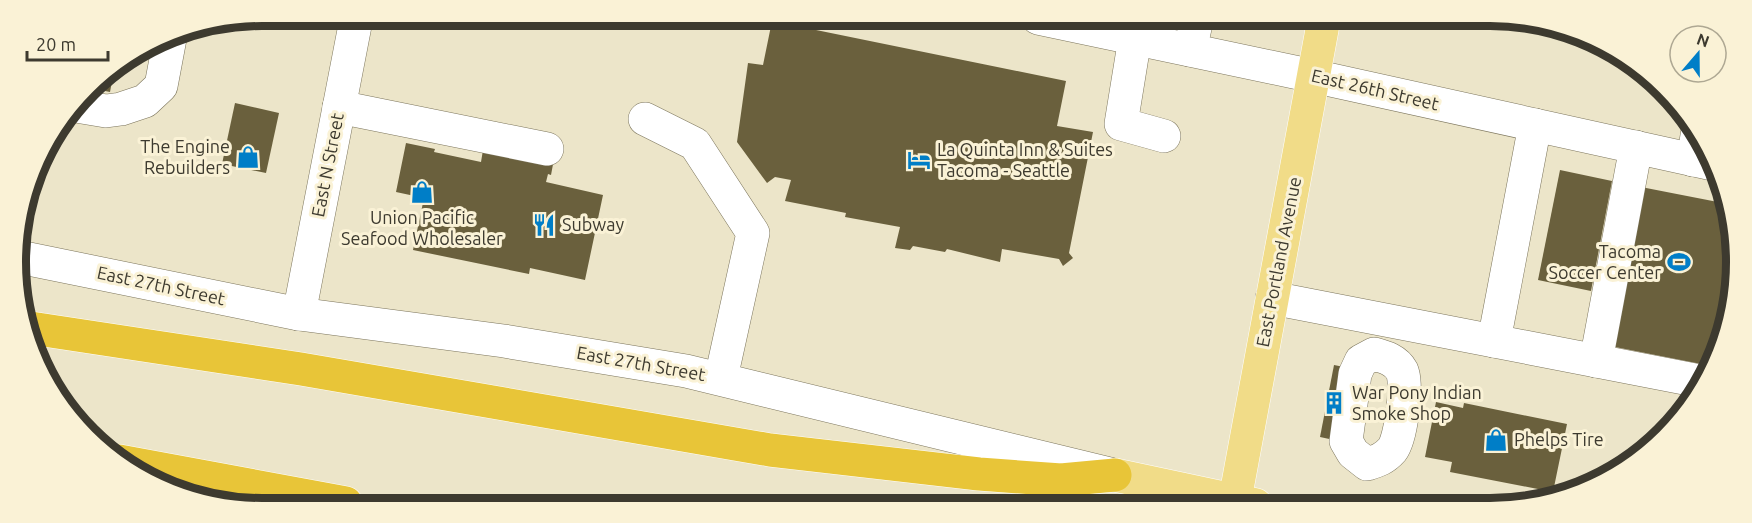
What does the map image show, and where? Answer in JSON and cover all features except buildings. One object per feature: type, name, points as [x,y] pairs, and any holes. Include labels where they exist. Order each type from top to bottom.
[{"type":"highway","points":[[36,329],[302,369],[770,450],[979,474],[1061,480],[1115,475]]},
{"type":"highway","points":[[142,465],[319,498]]},
{"type":"main road","name":"East Portland Avenue","points":[[1242,498],[1272,298],[1323,26]]},
{"type":"main road","name":"East 27th Street","points":[[1115,475],[1215,498]]},
{"type":"street","name":"East N Street","points":[[299,315],[355,26]]},
{"type":"street","name":"East 26th Street","points":[[1077,26],[1636,147],[1699,151]]},
{"type":"street","points":[[1190,50],[1195,26]]},
{"type":"street","points":[[1135,38],[1121,124],[1164,136]]},
{"type":"street","points":[[83,107],[106,111],[145,101],[161,86],[169,44]]},
{"type":"street","points":[[339,107],[548,149]]},
{"type":"street","points":[[645,119],[695,144],[753,233],[721,378]]},
{"type":"street","points":[[1494,341],[1535,125]]},
{"type":"street","points":[[1596,361],[1636,147]]},
{"type":"street","name":"East 27th Street","points":[[26,258],[299,315],[504,341],[721,378],[1115,475]]},
{"type":"street","points":[[1272,298],[1695,380]]},
{"type":"street","points":[[1372,317],[1374,354]]},
{"type":"place","name":"The Engine Rebuilders","points":[[248,157]]},
{"type":"place","name":"La Quinta Inn & Suites Tacoma - Seattle","points":[[919,160]]},
{"type":"place","name":"Union Pacific Seafood Wholesaler","points":[[422,192]]},
{"type":"place","name":"Subway","points":[[544,225]]},
{"type":"place","name":"Tacoma Soccer Center","points":[[1679,262]]},
{"type":"place","name":"War Pony Indian Smoke Shop","points":[[1334,403]]},
{"type":"place","name":"Phelps Tire","points":[[1496,440]]}]
